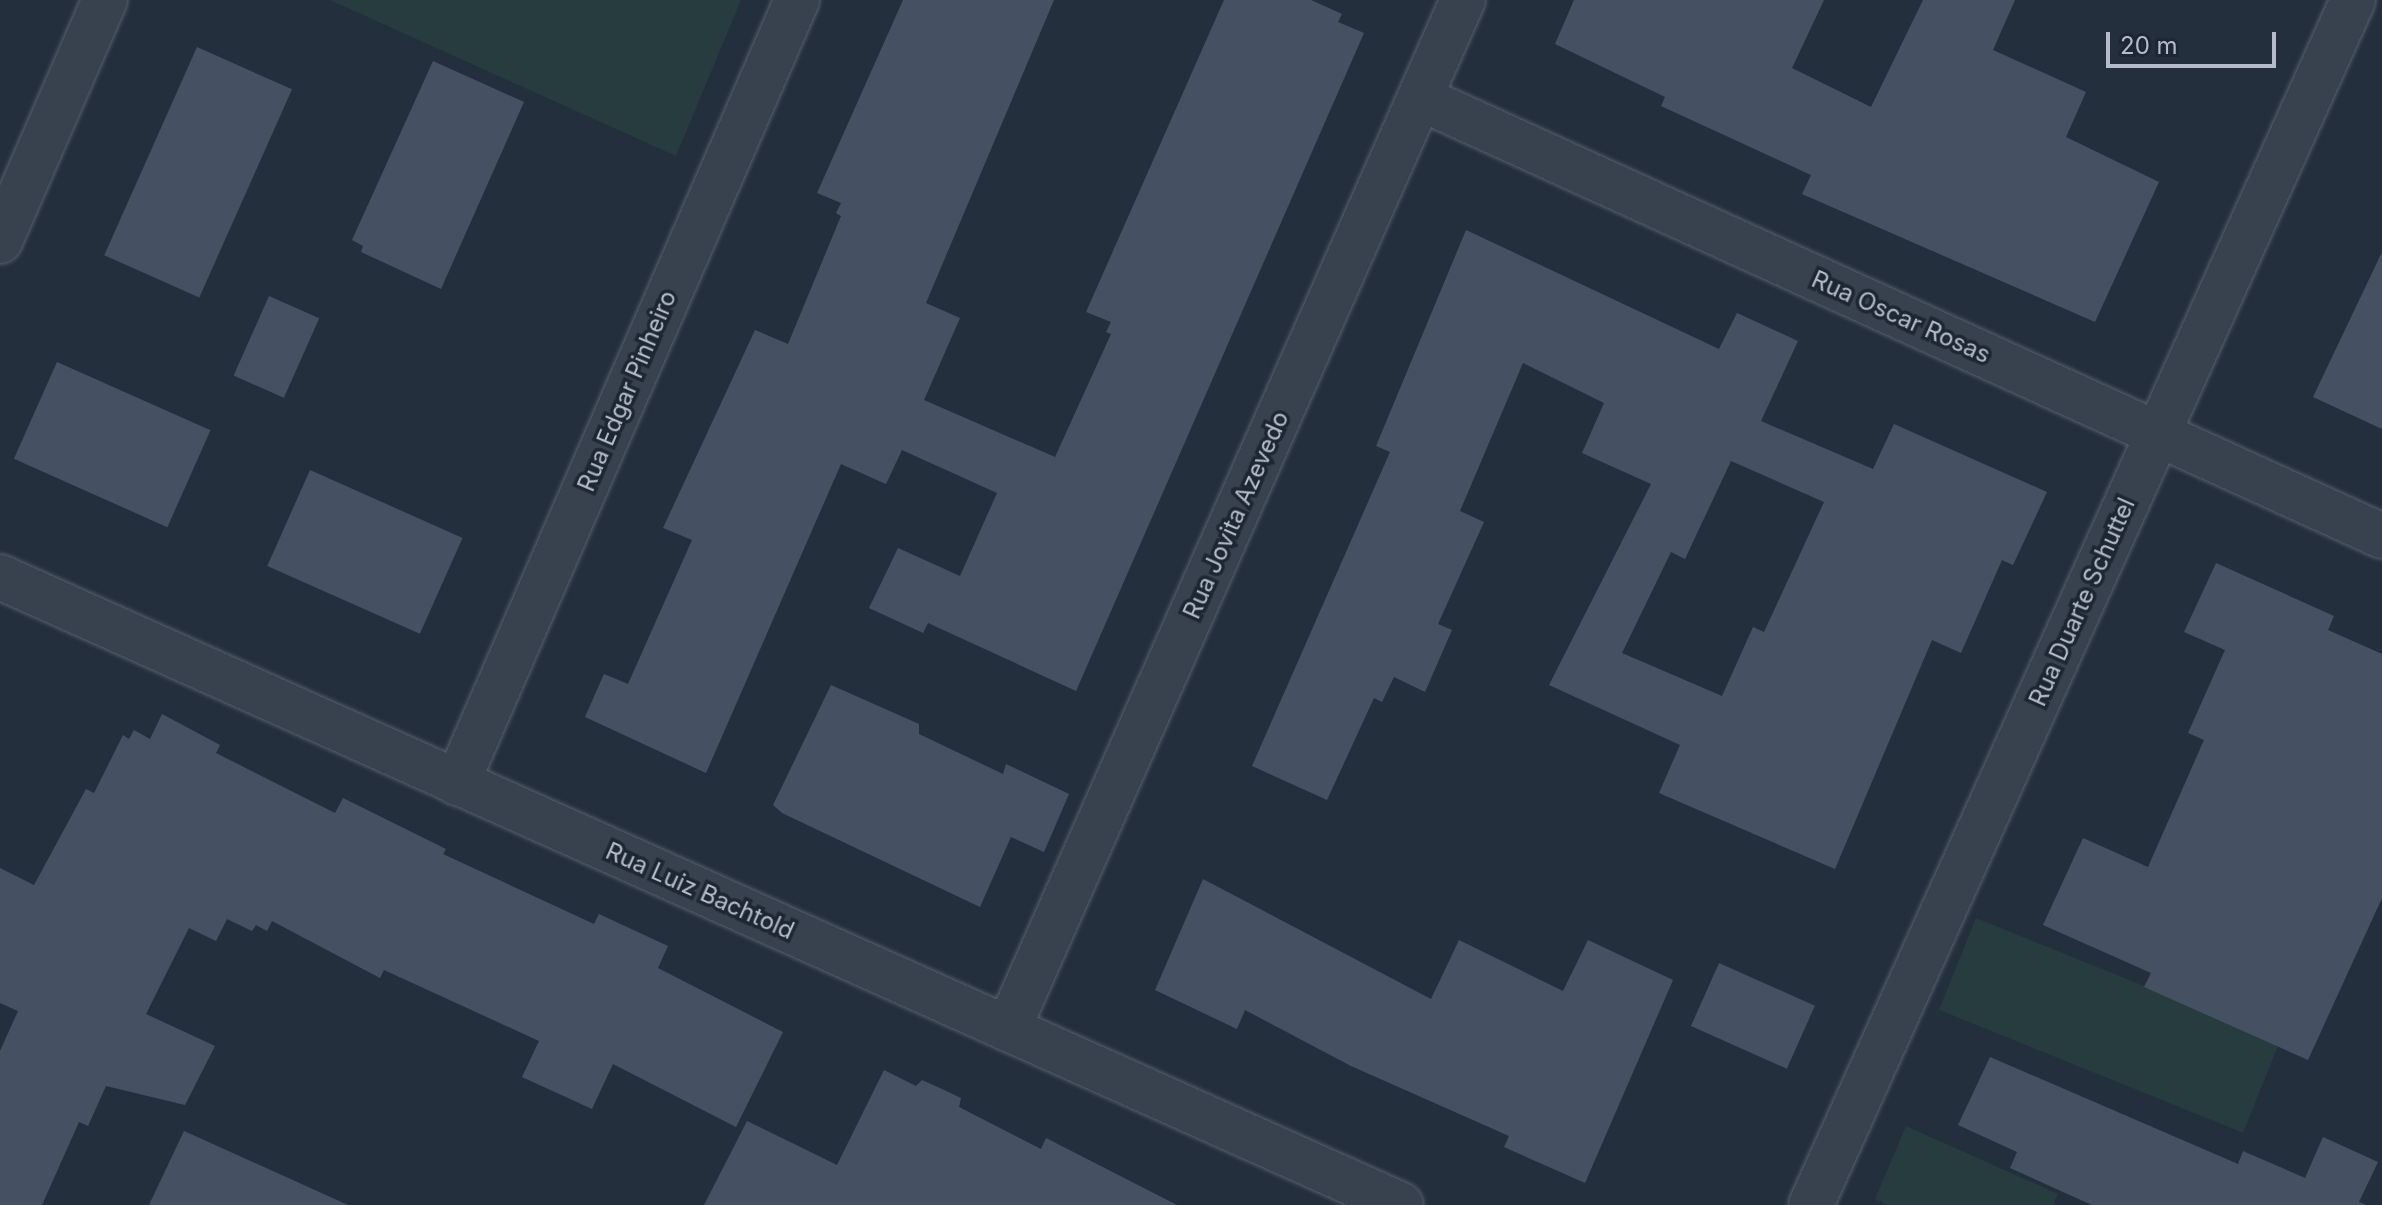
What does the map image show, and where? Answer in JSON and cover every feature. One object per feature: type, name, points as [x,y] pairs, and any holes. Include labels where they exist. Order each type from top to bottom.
[{"type":"street","points":[[0,241],[105,0]]},
{"type":"street","name":"Rua Edgar Pinheiro","points":[[457,783],[797,0]]},
{"type":"street","name":"Rua Jovita Azevedo","points":[[1008,1029],[1463,0]]},
{"type":"street","name":"Rua Duarte Schuttel","points":[[1811,1205],[2353,0]]},
{"type":"street","name":"Rua Oscar Rosas","points":[[1420,98],[2382,536]]},
{"type":"street","name":"Rua Luiz Bachtold","points":[[0,577],[1008,1029],[1357,1196],[1401,1205]]},
{"type":"green space","points":[[330,0],[741,0],[676,156]]},
{"type":"green space","points":[[1976,918],[2280,1041],[2243,1133],[1939,1010]]},
{"type":"green space","points":[[1906,1126],[2058,1194],[2053,1205],[1888,1205],[1875,1199]]},
{"type":"building","points":[[903,0],[1054,0],[926,303],[960,318],[924,400],[1055,457],[1111,334],[1106,332],[1111,322],[1086,312],[1224,0],[1311,0],[1342,14],[1338,22],[1364,33],[1076,691],[928,623],[923,633],[869,608],[898,548],[960,576],[997,493],[902,450],[886,484],[841,464],[706,773],[585,717],[604,674],[628,684],[692,540],[663,528],[755,330],[788,344],[841,216],[836,213],[841,203],[817,193]]},
{"type":"building","points":[[1574,0],[1824,0],[1792,68],[1871,107],[1923,0],[2015,0],[1993,50],[2086,92],[2066,137],[2159,182],[2095,322],[1802,194],[1811,175],[1661,106],[1665,97],[1555,44]]},
{"type":"building","points":[[197,47],[292,89],[199,298],[104,255]]},
{"type":"building","points":[[433,61],[524,102],[441,289],[361,252],[363,246],[352,240]]},
{"type":"building","points":[[1466,230],[1719,349],[1737,313],[1798,341],[1761,421],[1873,469],[1894,424],[2047,492],[2013,565],[2002,560],[1961,653],[1932,640],[1835,869],[1659,793],[1680,745],[1549,685],[1651,484],[1582,453],[1604,403],[1523,363],[1460,511],[1484,522],[1438,624],[1452,630],[1425,692],[1394,677],[1382,702],[1374,698],[1327,800],[1252,766],[1390,452],[1376,446]],"holes":[[[1731,461],[1824,502],[1764,632],[1753,627],[1722,696],[1622,653],[1671,552],[1685,559]]]},
{"type":"building","points":[[2382,252],[2382,429],[2313,397]]},
{"type":"building","points":[[269,296],[319,318],[284,398],[234,375]]},
{"type":"building","points":[[57,362],[210,430],[167,527],[14,459]]},
{"type":"building","points":[[310,470],[463,538],[420,634],[267,566]]},
{"type":"building","points":[[2216,563],[2334,616],[2328,630],[2382,654],[2382,898],[2308,1060],[2144,987],[2151,973],[2043,925],[2083,838],[2148,867],[2204,740],[2188,733],[2225,650],[2184,632]]},
{"type":"building","points":[[831,685],[919,724],[919,734],[1003,774],[1006,764],[1069,794],[1044,852],[1011,837],[980,907],[782,813],[773,805]]},
{"type":"building","points":[[162,714],[220,745],[216,753],[335,813],[343,798],[446,849],[443,854],[594,924],[599,914],[668,946],[658,968],[783,1032],[736,1127],[613,1064],[592,1109],[522,1077],[539,1041],[384,970],[380,978],[272,921],[267,931],[256,925],[252,931],[227,919],[216,941],[189,928],[146,1014],[215,1046],[185,1105],[106,1086],[88,1126],[79,1122],[42,1205],[0,1205],[0,1051],[18,1011],[0,1003],[0,868],[34,885],[86,789],[94,793],[123,735],[129,739],[134,730],[150,739]]},
{"type":"building","points":[[1203,879],[1431,999],[1459,940],[1563,991],[1588,940],[1673,980],[1585,1183],[1504,1147],[1509,1136],[1351,1066],[1245,1010],[1237,1029],[1155,990]]},
{"type":"building","points":[[1719,963],[1815,1006],[1787,1069],[1691,1026]]},
{"type":"building","points":[[1990,1057],[2238,1164],[2243,1151],[2305,1178],[2323,1137],[2378,1162],[2359,1202],[2366,1205],[2092,1205],[2010,1168],[2017,1152],[1958,1125]]},
{"type":"building","points":[[884,1070],[916,1086],[922,1080],[942,1089],[961,1098],[959,1107],[1041,1149],[1046,1138],[1177,1205],[704,1205],[747,1121],[837,1165]]},
{"type":"building","points":[[184,1131],[348,1205],[149,1205]]}]
